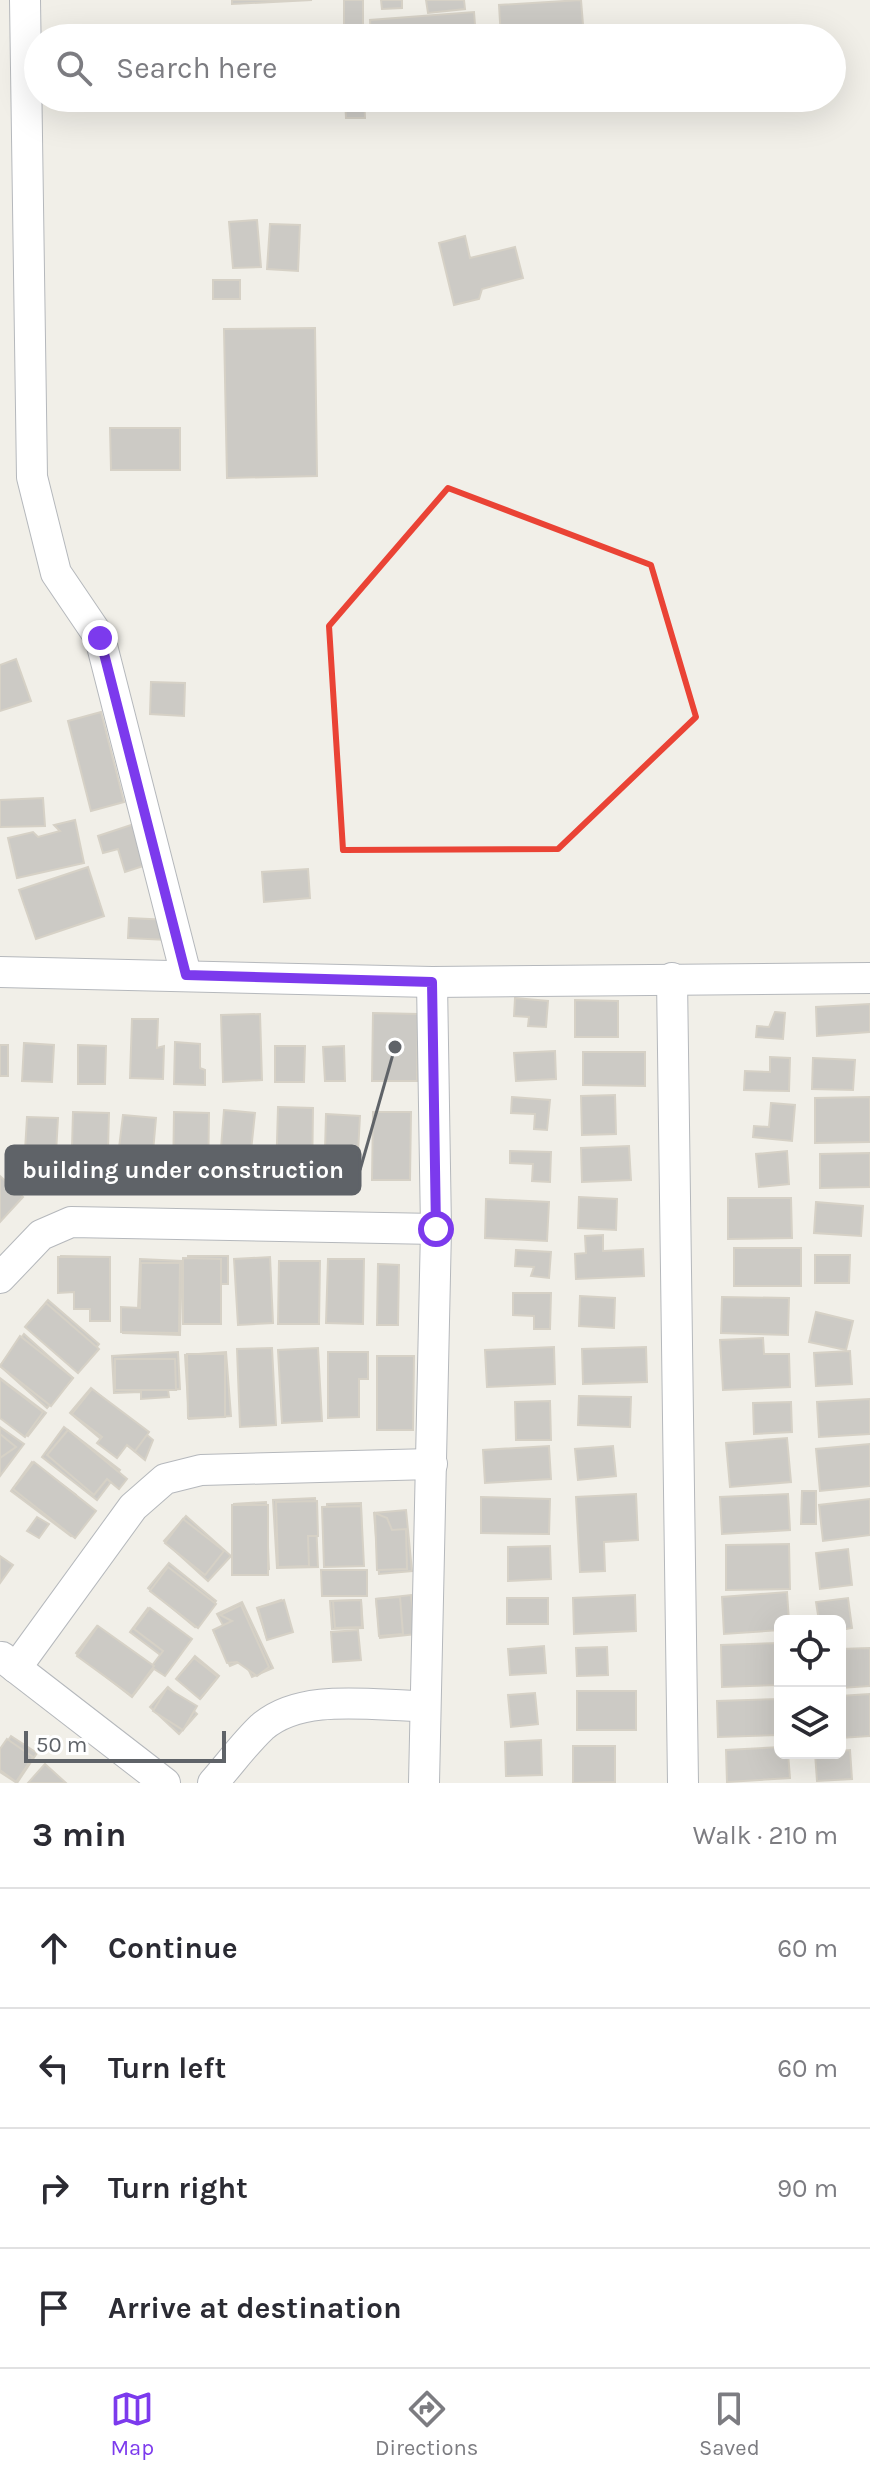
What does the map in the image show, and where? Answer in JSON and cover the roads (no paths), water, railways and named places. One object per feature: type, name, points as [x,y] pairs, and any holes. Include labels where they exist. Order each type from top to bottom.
[{"type":"street","points":[[25,0],[25,24]]},
{"type":"street","points":[[27,112],[32,477],[56,573],[100,638],[186,975]]},
{"type":"street","points":[[0,972],[432,982],[870,978]]},
{"type":"street","points":[[672,978],[683,1783]]},
{"type":"street","points":[[424,1783],[436,1229],[432,982]]},
{"type":"street","points":[[0,1278],[41,1235],[71,1222],[436,1229]]},
{"type":"street","points":[[165,1783],[8,1662],[133,1507],[165,1479],[201,1470],[432,1464]]},
{"type":"street","points":[[213,1783],[263,1727],[286,1711],[312,1706],[424,1706]]},
{"type":"place","name":"building under construction","points":[[395,1047]]}]
